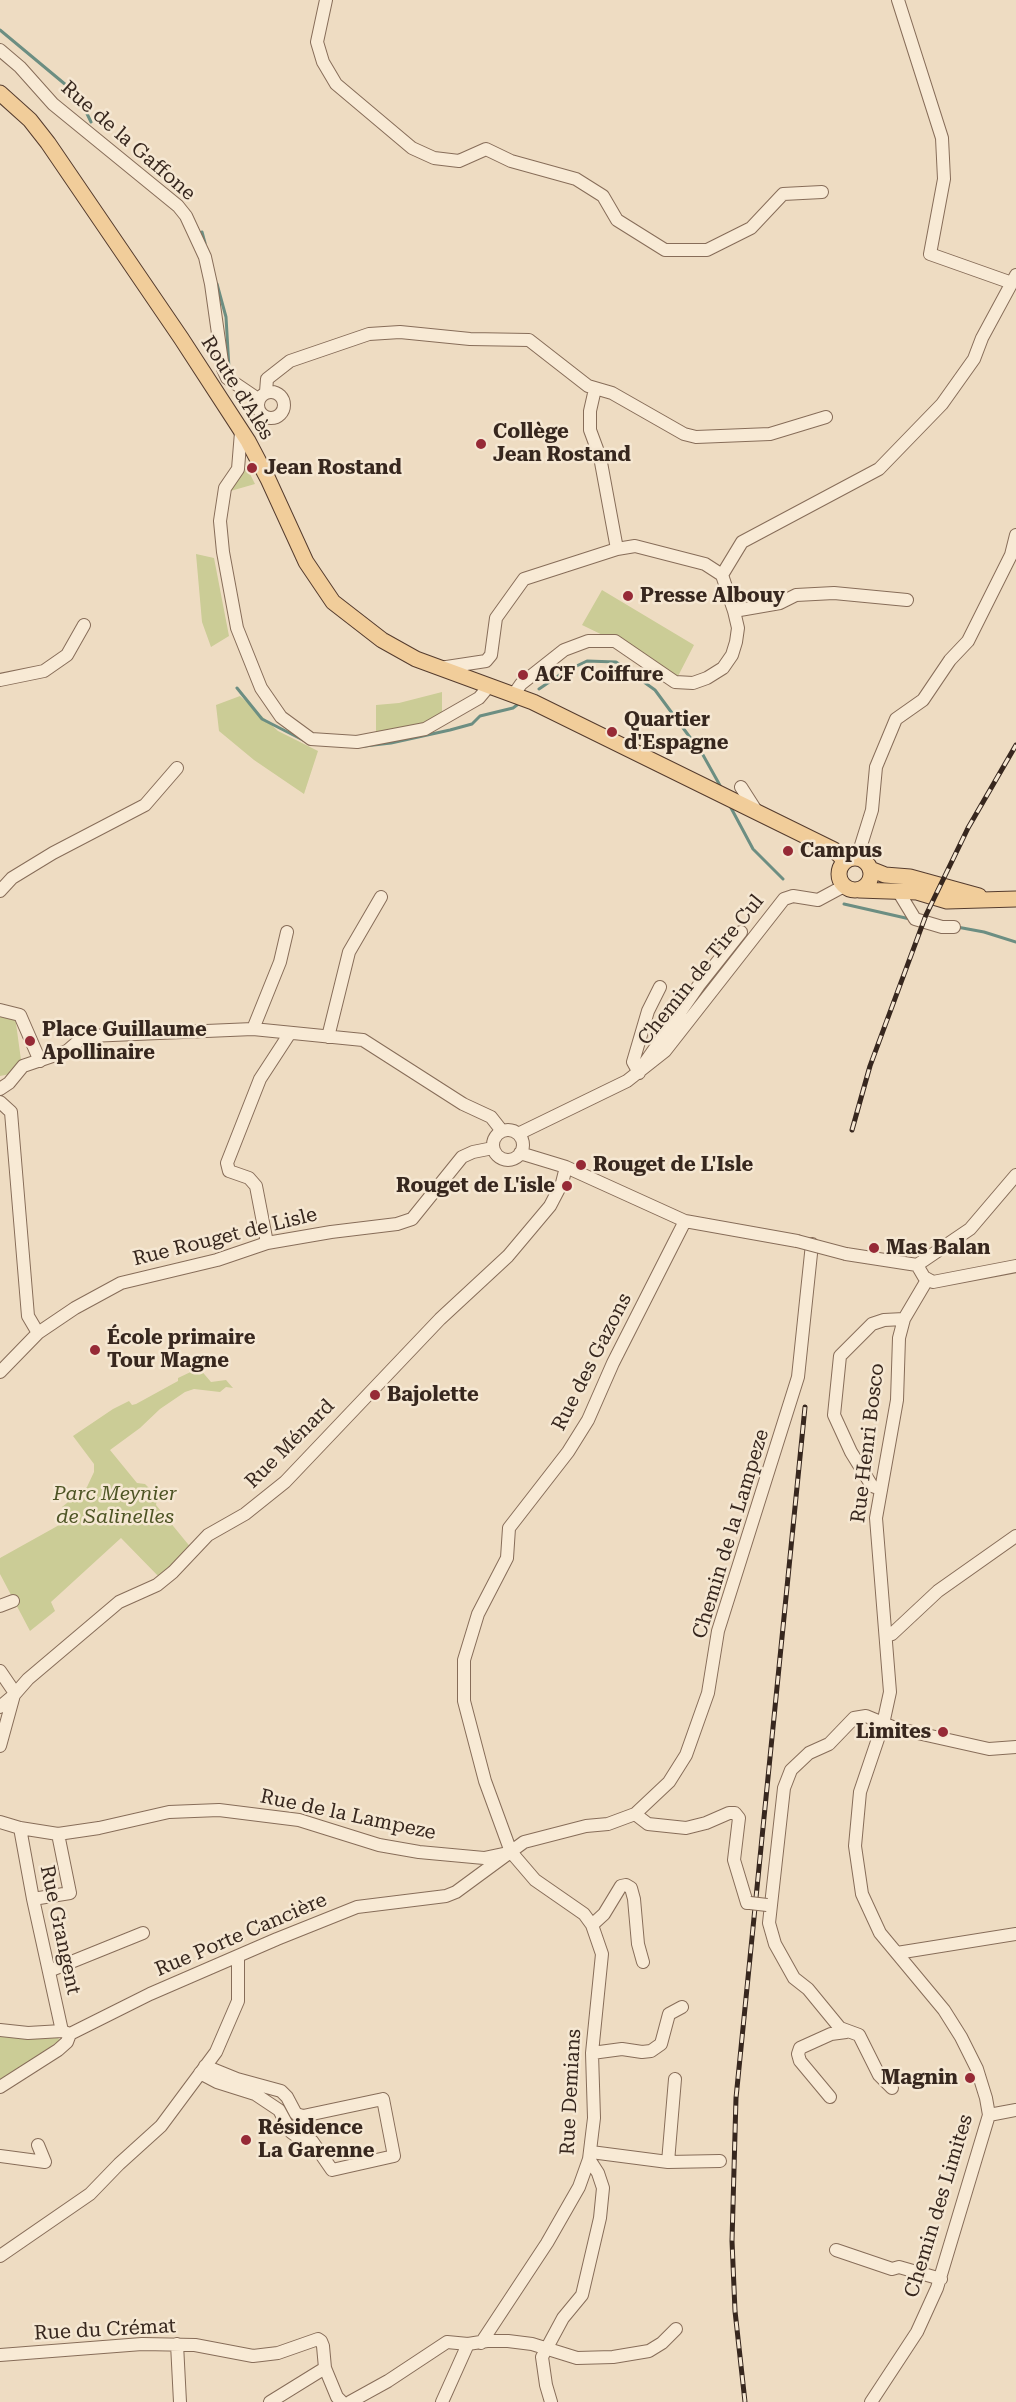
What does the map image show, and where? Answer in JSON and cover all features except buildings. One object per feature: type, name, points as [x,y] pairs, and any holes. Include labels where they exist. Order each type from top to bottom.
[{"type":"main road","name":"Route d'Alès","points":[[0,93],[30,120],[181,338],[241,432],[268,479],[306,562],[333,602],[382,640],[416,660],[542,706],[851,860]]},
{"type":"main road","points":[[994,900],[910,877],[885,875],[870,869],[865,862],[851,860],[838,873],[851,888],[930,895],[947,901],[994,900],[1016,899]]},
{"type":"main road","points":[[851,888],[863,888],[870,880],[870,869]]},
{"type":"street","points":[[326,0],[317,42],[323,62],[336,84],[412,148],[434,158],[459,161],[486,150],[511,161],[576,179],[603,196],[617,220],[664,250],[707,250],[751,228],[783,194],[822,192]]},
{"type":"street","points":[[722,575],[742,542],[879,469],[942,404],[974,359],[982,338],[1014,279],[930,255],[944,179],[942,138],[898,0]]},
{"type":"street","name":"Rue de la Gaffone","points":[[0,50],[20,67],[52,104],[177,206],[186,216],[205,258],[213,295],[223,369],[227,378],[262,396],[267,379],[290,361],[369,334],[400,332],[470,339],[529,340],[588,386],[595,388]]},
{"type":"street","points":[[617,549],[600,457],[590,430],[590,411],[595,388],[612,393],[684,434],[696,437],[770,434],[826,417]]},
{"type":"street","points":[[241,432],[238,469],[225,488],[220,521],[223,552],[237,628],[261,688],[281,717],[311,739],[357,742],[425,729],[479,698],[489,686]]},
{"type":"street","points":[[851,860],[872,810],[876,767],[896,719],[923,700],[950,660],[968,641],[1011,555],[1016,535]]},
{"type":"street","points":[[439,668],[486,661],[491,655],[496,618],[524,579],[617,549],[635,546],[705,564],[722,575],[738,628],[732,655],[723,668],[693,683],[683,684],[675,682],[615,640],[588,641],[564,650],[521,684],[514,694]]},
{"type":"street","points":[[734,611],[780,603],[796,595],[834,593],[907,600]]},
{"type":"street","points":[[0,680],[44,671],[67,655],[84,625]]},
{"type":"street","points":[[0,891],[12,878],[53,853],[145,805],[177,768]]},
{"type":"street","points":[[741,787],[753,811]]},
{"type":"street","name":"Chemin de Tire Cul","points":[[519,1134],[627,1081],[665,1051],[780,903],[793,896],[818,900],[851,888]]},
{"type":"street","points":[[898,891],[915,919],[942,927],[954,927]]},
{"type":"street","points":[[328,1037],[349,952],[381,897]]},
{"type":"street","points":[[253,1029],[280,962],[287,932]]},
{"type":"street","points":[[639,1073],[651,1052],[741,932]]},
{"type":"street","points":[[639,1073],[633,1062],[648,1011],[660,987]]},
{"type":"street","points":[[0,1010],[20,1015],[40,1061]]},
{"type":"street","points":[[0,1089],[9,1083],[23,1066],[67,1051],[82,1038],[89,1036],[253,1029],[363,1040],[463,1104],[492,1117],[502,1131]]},
{"type":"street","points":[[267,1243],[256,1186],[249,1178],[229,1171],[227,1162],[260,1079],[291,1033]]},
{"type":"street","points":[[0,1102],[11,1112],[28,1316],[38,1333]]},
{"type":"street","points":[[511,1130],[519,1134],[523,1144],[520,1154],[514,1159],[505,1160],[497,1156],[493,1148],[495,1136],[502,1131],[511,1130]]},
{"type":"street","name":"Rue Rouget de Lisle","points":[[0,1372],[38,1333],[75,1308],[122,1283],[217,1260],[267,1243],[397,1224],[412,1219],[462,1157],[493,1148]]},
{"type":"street","points":[[520,1154],[566,1167],[685,1221],[812,1244],[846,1254],[917,1265],[970,1229],[1016,1174]]},
{"type":"street","name":"Rue Ménard","points":[[0,1707],[28,1678],[118,1602],[157,1585],[208,1536],[245,1514],[285,1482],[440,1319],[508,1256],[550,1206],[562,1183],[566,1167]]},
{"type":"street","name":"Rue des Gazons","points":[[510,1852],[485,1781],[464,1701],[464,1660],[478,1614],[507,1558],[509,1528],[568,1452],[588,1420],[613,1363],[685,1221]]},
{"type":"street","name":"Chemin de la Lampeze","points":[[635,1814],[669,1782],[686,1755],[708,1693],[723,1614],[798,1377],[812,1244]]},
{"type":"street","points":[[917,1265],[927,1280],[933,1282],[1016,1266]]},
{"type":"street","name":"Rue Henri Bosco","points":[[883,1724],[890,1692],[876,1526],[880,1489],[897,1400],[899,1338],[904,1319],[927,1280]]},
{"type":"street","points":[[880,1489],[872,1486],[851,1452],[834,1415],[840,1356],[872,1324],[884,1320],[904,1319]]},
{"type":"street","points":[[886,1636],[892,1634],[938,1591],[1016,1536]]},
{"type":"street","points":[[0,1606],[13,1601]]},
{"type":"street","points":[[0,1671],[15,1694],[4,1717],[0,1746]]},
{"type":"street","points":[[892,2088],[879,2075],[859,2035],[840,2028],[808,1989],[794,1978],[775,1944],[769,1923],[769,1905],[784,1788],[791,1770],[809,1753],[829,1744],[854,1718],[866,1716],[883,1724],[989,1749],[1016,1747]]},
{"type":"street","name":"Chemin des Limites","points":[[875,2401],[917,2332],[941,2279],[989,2115],[977,2069],[961,2037],[944,2010],[880,1933],[862,1893],[855,1846],[860,1792],[883,1724]]},
{"type":"street","name":"Rue de la Lampeze","points":[[0,1822],[20,1828],[58,1834],[99,1828],[169,1812],[219,1810],[299,1820],[379,1845],[419,1852],[484,1858],[510,1852]]},
{"type":"street","points":[[510,1852],[524,1842],[586,1826],[608,1824],[635,1814],[648,1824],[686,1828],[735,1813],[739,1818],[734,1860],[747,1903],[769,1905]]},
{"type":"street","name":"Rue Grangent","points":[[20,1828],[49,1971],[66,2033]]},
{"type":"street","points":[[33,1899],[70,1893],[58,1834]]},
{"type":"street","name":"Rue Demians","points":[[442,2402],[474,2344],[552,2235],[579,2187],[590,2156],[594,2118],[592,2053],[602,1954],[592,1925],[584,1914],[535,1880],[510,1852]]},
{"type":"street","name":"Rue Porte Cancière","points":[[0,2087],[58,2050],[67,2042],[66,2033],[150,1994],[357,1907],[446,1896],[456,1892],[510,1852]]},
{"type":"street","points":[[592,1925],[604,1914],[621,1886],[626,1885],[631,1888],[638,1944],[643,1962]]},
{"type":"street","points":[[49,1971],[143,1933]]},
{"type":"street","points":[[897,1953],[1016,1934]]},
{"type":"street","points":[[0,2256],[90,2194],[161,2126],[216,2052],[238,2001],[237,1956]]},
{"type":"street","points":[[592,2053],[622,2049],[651,2051],[661,2044],[669,2014],[682,2007]]},
{"type":"street","points":[[0,2030],[66,2033]]},
{"type":"street","points":[[830,2097],[800,2061],[798,2054],[800,2048],[831,2034],[846,2031]]},
{"type":"street","points":[[203,2070],[281,2091],[296,2114],[303,2116],[382,2099],[394,2156],[332,2170],[312,2141],[298,2137],[291,2132],[279,2110],[255,2094],[217,2082],[203,2070]]},
{"type":"street","points":[[668,2162],[675,2079]]},
{"type":"street","points":[[989,2115],[1016,2110]]},
{"type":"street","points":[[0,2156],[45,2162],[38,2145]]},
{"type":"street","points":[[551,2402],[542,2357],[562,2318],[582,2295],[600,2218],[603,2188],[590,2156],[668,2162],[720,2161]]},
{"type":"street","points":[[836,2250],[892,2269],[899,2267],[941,2279]]},
{"type":"street","points":[[350,2402],[388,2381],[447,2342],[474,2344],[487,2341],[508,2341],[545,2348],[577,2358],[649,2351],[662,2343],[675,2329]]},
{"type":"street","name":"Rue du Crémat","points":[[0,2355],[142,2344],[177,2344],[195,2345],[253,2356],[278,2353],[318,2339],[323,2346],[325,2368],[337,2397],[342,2402]]},
{"type":"street","points":[[177,2344],[180,2402]]},
{"type":"street","points":[[270,2402],[325,2368]]},
{"type":"green space","points":[[242,458],[255,484],[227,492]]},
{"type":"green space","points":[[196,554],[214,558],[229,636],[211,647],[202,622]]},
{"type":"green space","points":[[602,590],[694,645],[675,682],[615,641],[582,625]]},
{"type":"green space","points":[[442,692],[442,718],[402,732],[376,734],[376,705],[399,703]]},
{"type":"green space","points":[[240,696],[278,731],[318,751],[304,794],[254,760],[219,731],[216,705]]},
{"type":"green space","points":[[0,1014],[15,1016],[21,1060],[10,1074],[0,1076]]},
{"type":"green space","name":"Parc Meynier de Salinelles","points":[[199,1368],[211,1382],[226,1380],[233,1388],[226,1387],[220,1392],[194,1389],[185,1392],[160,1409],[140,1428],[110,1450],[137,1483],[145,1484],[149,1488],[157,1499],[156,1505],[192,1549],[160,1578],[121,1538],[51,1602],[55,1611],[30,1631],[0,1574],[0,1558],[61,1524],[66,1516],[62,1507],[87,1487],[94,1472],[94,1464],[73,1436],[113,1409],[129,1401],[132,1405],[136,1404]]},
{"type":"green space","points":[[0,2036],[24,2039],[58,2038],[60,2040],[0,2082]]},
{"type":"waterway","points":[[0,30],[78,95],[91,122]]},
{"type":"waterway","points":[[202,232],[205,243]]},
{"type":"waterway","points":[[217,284],[226,317],[229,368]]},
{"type":"waterway","points":[[539,689],[564,672],[587,661],[616,662],[655,690],[703,755],[722,789]]},
{"type":"waterway","points":[[237,688],[262,719],[305,741]]},
{"type":"waterway","points":[[365,746],[391,743],[472,724],[480,716],[513,708],[521,702]]},
{"type":"waterway","points":[[730,806],[753,849],[783,879]]},
{"type":"waterway","points":[[844,904],[910,919]]},
{"type":"waterway","points":[[957,927],[984,932],[1016,942]]},
{"type":"railway","points":[[852,1130],[870,1066],[926,915],[968,828],[1016,745]]},
{"type":"railway","points":[[745,2402],[735,2311],[732,2241],[736,2098],[805,1407]]},
{"type":"place","name":"Collège Jean Rostand","points":[[481,444]]},
{"type":"place","name":"Jean Rostand","points":[[252,468]]},
{"type":"place","name":"Presse Albouy","points":[[628,596]]},
{"type":"place","name":"ACF Coiffure","points":[[523,675]]},
{"type":"place","name":"Quartier d'Espagne","points":[[612,732]]},
{"type":"place","name":"Campus","points":[[788,851]]},
{"type":"place","name":"Place Guillaume Apollinaire","points":[[30,1041]]},
{"type":"place","name":"Rouget de L'Isle","points":[[581,1165]]},
{"type":"place","name":"Rouget de L'isle","points":[[567,1186]]},
{"type":"place","name":"Mas Balan","points":[[874,1248]]},
{"type":"place","name":"École primaire Tour Magne","points":[[95,1350]]},
{"type":"place","name":"Bajolette","points":[[375,1395]]},
{"type":"place","name":"Limites","points":[[943,1732]]},
{"type":"place","name":"Magnin","points":[[970,2078]]},
{"type":"place","name":"Résidence La Garenne","points":[[246,2140]]}]
